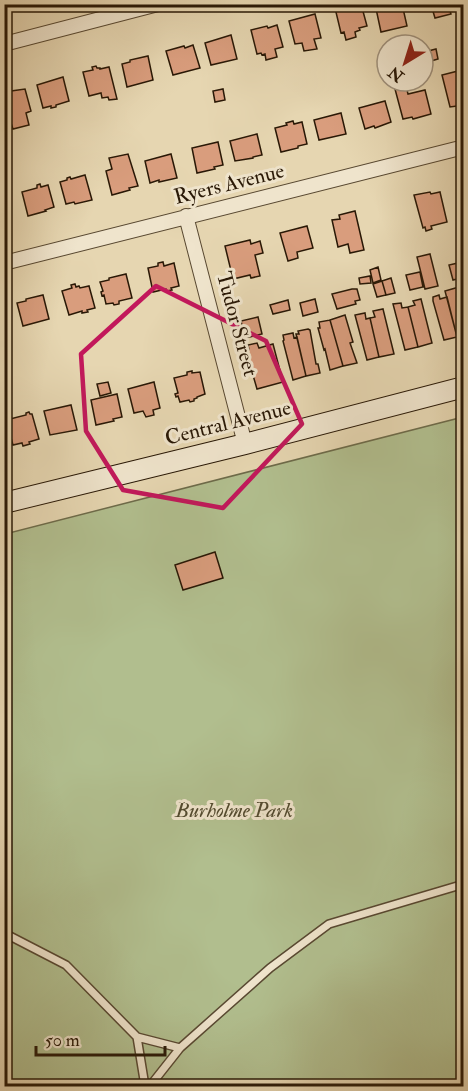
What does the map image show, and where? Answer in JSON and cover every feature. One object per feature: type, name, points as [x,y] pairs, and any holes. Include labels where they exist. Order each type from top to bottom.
[{"type":"main road","name":"Central Avenue","points":[[4,503],[464,387]]},
{"type":"street","points":[[4,44],[158,4]]},
{"type":"street","name":"Ryers Avenue","points":[[4,263],[464,147]]},
{"type":"street","name":"Tudor Street","points":[[186,216],[245,444]]},
{"type":"lane","points":[[150,1086],[180,1048],[270,968],[329,924],[464,884]]},
{"type":"lane","points":[[4,933],[66,965],[137,1037],[180,1048]]},
{"type":"lane","points":[[137,1037],[145,1086]]},
{"type":"highlighted area","points":[[156,286],[266,341],[302,424],[223,508],[123,490],[86,431],[81,354]]},
{"type":"green space","name":"Burholme Park","points":[[463,417],[463,1086],[5,1086],[5,534]]},
{"type":"building","points":[[350,4],[352,6],[361,4],[367,26],[355,32],[356,37],[346,40],[344,32],[341,33],[335,8]]},
{"type":"building","points":[[375,4],[402,4],[407,26],[381,32]]},
{"type":"building","points":[[423,4],[448,4],[451,14],[435,18],[432,8],[424,10]]},
{"type":"building","points":[[315,14],[321,38],[314,39],[317,49],[304,51],[302,43],[295,44],[289,21]]},
{"type":"building","points":[[277,25],[283,47],[275,49],[277,57],[266,60],[265,54],[257,54],[251,30]]},
{"type":"building","points":[[231,35],[237,59],[211,65],[205,43]]},
{"type":"building","points":[[193,45],[200,68],[173,75],[166,51]]},
{"type":"building","points":[[148,56],[153,80],[127,87],[122,64]]},
{"type":"building","points":[[96,66],[100,69],[109,67],[117,99],[102,98],[101,93],[89,96],[83,72],[93,70],[92,67]]},
{"type":"building","points":[[462,70],[464,105],[450,107],[442,75]]},
{"type":"building","points":[[63,77],[69,101],[56,105],[56,107],[43,108],[37,85]]},
{"type":"building","points":[[25,89],[31,111],[26,113],[29,125],[13,129],[9,117],[5,118],[4,115],[4,92]]},
{"type":"building","points":[[223,89],[225,100],[215,102],[213,91]]},
{"type":"building","points":[[396,93],[426,93],[431,114],[403,119]]},
{"type":"building","points":[[385,101],[391,122],[365,129],[359,108]]},
{"type":"building","points":[[341,113],[346,134],[319,140],[314,120]]},
{"type":"building","points":[[293,121],[294,124],[302,122],[307,144],[281,152],[275,128]]},
{"type":"building","points":[[257,134],[262,155],[235,161],[230,141]]},
{"type":"building","points":[[218,142],[223,165],[197,173],[192,148]]},
{"type":"building","points":[[128,154],[138,186],[112,195],[106,171],[112,169],[109,158]]},
{"type":"building","points":[[171,154],[177,178],[150,183],[145,161]]},
{"type":"building","points":[[85,175],[92,200],[66,204],[60,182],[70,177],[71,179]]},
{"type":"building","points":[[40,184],[41,187],[48,185],[54,207],[28,216],[22,192],[37,188]]},
{"type":"building","points":[[430,192],[431,194],[440,192],[447,222],[431,226],[432,229],[426,231],[425,227],[423,228],[414,195]]},
{"type":"building","points":[[355,211],[364,250],[350,253],[348,244],[338,247],[332,220],[340,219],[339,215]]},
{"type":"building","points":[[307,226],[313,248],[297,252],[298,258],[288,261],[280,233]]},
{"type":"building","points":[[250,240],[251,244],[260,241],[263,253],[255,255],[260,276],[251,278],[250,275],[233,279],[225,246]]},
{"type":"building","points":[[430,254],[438,286],[425,289],[417,257]]},
{"type":"building","points":[[163,262],[164,266],[174,263],[179,286],[171,288],[172,290],[153,292],[148,268],[158,266],[158,263]]},
{"type":"building","points":[[458,263],[461,278],[453,280],[449,265]]},
{"type":"building","points":[[378,267],[381,280],[373,283],[370,270]]},
{"type":"building","points":[[420,272],[423,287],[410,290],[406,275]]},
{"type":"building","points":[[126,274],[132,298],[119,301],[119,304],[106,304],[100,282]]},
{"type":"building","points":[[370,276],[371,283],[360,284],[359,278]]},
{"type":"building","points":[[391,278],[395,293],[386,295],[382,281]]},
{"type":"building","points":[[382,281],[386,295],[377,297],[373,284]]},
{"type":"building","points":[[75,284],[80,288],[89,286],[95,308],[87,310],[88,312],[82,313],[82,311],[69,315],[62,291],[72,288],[71,285]]},
{"type":"building","points":[[459,287],[464,306],[464,336],[457,337],[445,291]]},
{"type":"building","points":[[357,289],[360,300],[355,301],[356,304],[337,309],[332,294]]},
{"type":"building","points":[[43,295],[49,319],[23,326],[17,303]]},
{"type":"building","points":[[439,295],[440,299],[447,297],[457,337],[444,340],[433,301],[433,297]]},
{"type":"building","points":[[315,299],[318,312],[303,316],[300,303]]},
{"type":"building","points":[[421,299],[432,343],[418,347],[408,307],[415,305],[413,301]]},
{"type":"building","points":[[288,300],[290,310],[273,314],[270,305]]},
{"type":"building","points":[[401,303],[402,308],[408,307],[418,347],[405,350],[393,304]]},
{"type":"building","points":[[4,306],[11,339],[4,340]]},
{"type":"building","points":[[383,309],[394,354],[379,357],[370,318],[375,317],[373,311]]},
{"type":"building","points":[[365,313],[366,319],[370,318],[379,357],[367,360],[355,315]]},
{"type":"building","points":[[345,315],[353,342],[350,343],[357,363],[343,366],[330,320]]},
{"type":"building","points":[[258,317],[262,334],[245,338],[241,321]]},
{"type":"building","points":[[330,320],[343,366],[330,370],[318,328],[320,328],[319,322]]},
{"type":"building","points":[[308,329],[320,373],[306,376],[296,334],[299,334],[298,331]]},
{"type":"building","points":[[293,333],[294,338],[297,337],[306,376],[293,380],[283,335]]},
{"type":"building","points":[[257,343],[259,348],[273,344],[283,382],[257,389],[246,351],[249,350],[248,345]]},
{"type":"building","points":[[192,371],[192,373],[200,372],[205,394],[194,401],[180,402],[175,394],[178,393],[174,378],[187,375],[187,372]]},
{"type":"building","points":[[108,382],[111,393],[100,396],[97,384]]},
{"type":"building","points":[[154,382],[160,408],[153,410],[154,415],[146,417],[143,411],[134,413],[128,389]]},
{"type":"building","points":[[117,394],[122,417],[96,425],[91,400]]},
{"type":"building","points":[[71,405],[77,430],[50,435],[44,411]]},
{"type":"building","points":[[29,412],[32,414],[39,439],[23,446],[22,443],[13,445],[6,420],[26,415]]},
{"type":"building","points":[[215,552],[223,578],[183,590],[175,565]]}]
